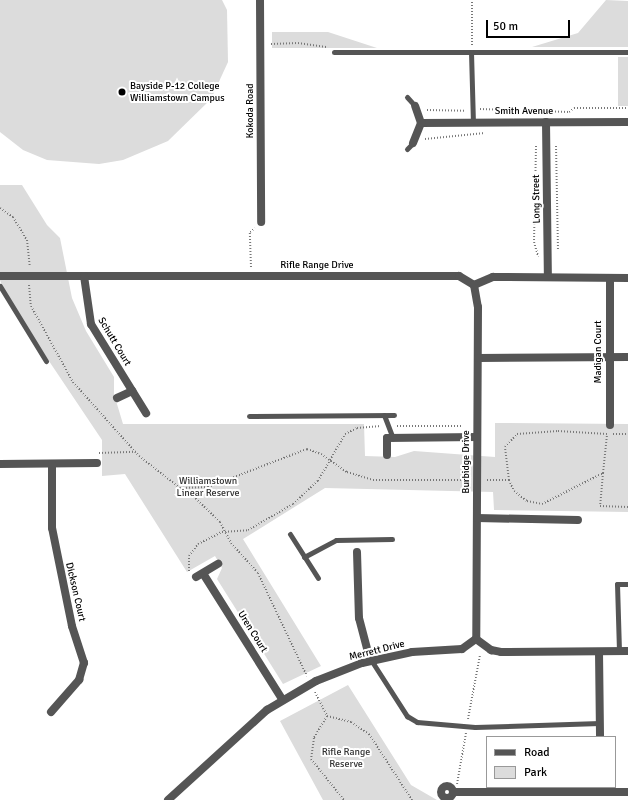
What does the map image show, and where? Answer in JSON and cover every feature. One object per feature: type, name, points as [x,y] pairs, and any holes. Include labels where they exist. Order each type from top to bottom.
[{"type":"street","name":"Kokoda Road","points":[[260,0],[261,222]]},
{"type":"street","points":[[412,144],[421,123],[415,106]]},
{"type":"street","name":"Long Street","points":[[546,122],[548,275]]},
{"type":"street","name":"Smith Avenue","points":[[421,123],[628,122]]},
{"type":"street","points":[[474,286],[493,277],[548,275],[628,278]]},
{"type":"street","name":"Rifle Range Drive","points":[[0,276],[459,276],[474,286]]},
{"type":"street","name":"Schutt Court","points":[[84,276],[86,306],[91,324],[146,413]]},
{"type":"street","name":"Madigan Court","points":[[610,278],[610,425]]},
{"type":"street","name":"Burbidge Drive","points":[[474,286],[478,307],[476,639]]},
{"type":"street","points":[[478,358],[628,357]]},
{"type":"street","points":[[117,398],[132,391]]},
{"type":"street","points":[[387,455],[387,438],[477,437]]},
{"type":"street","points":[[0,464],[97,463]]},
{"type":"street","name":"Dickson Court","points":[[51,712],[79,680],[84,663],[72,626],[52,528],[52,464]]},
{"type":"street","points":[[477,518],[578,520]]},
{"type":"street","points":[[357,552],[359,618],[370,660]]},
{"type":"street","points":[[200,576],[218,564]]},
{"type":"street","name":"Uren Court","points":[[200,576],[282,700]]},
{"type":"street","points":[[476,639],[491,650],[501,652],[628,651]]},
{"type":"street","name":"Merrett Drive","points":[[168,800],[256,718],[282,700],[311,684],[370,660],[417,652],[462,649],[476,639]]},
{"type":"street","points":[[599,652],[600,736]]},
{"type":"street","points":[[452,792],[516,790],[546,797],[628,792]]},
{"type":"lane","points":[[334,52],[628,52]]},
{"type":"lane","points":[[471,52],[473,122]]},
{"type":"lane","points":[[407,97],[415,106]]},
{"type":"lane","points":[[0,286],[46,361]]},
{"type":"lane","points":[[384,415],[393,438]]},
{"type":"lane","points":[[249,416],[394,415]]},
{"type":"lane","points":[[290,534],[318,578]]},
{"type":"lane","points":[[304,556],[334,540],[357,541],[392,539]]},
{"type":"lane","points":[[357,541],[357,552]]},
{"type":"lane","points":[[619,651],[617,584],[628,584]]},
{"type":"lane","points":[[370,660],[413,721],[473,726],[600,723]]},
{"type":"path","points":[[471,52],[472,0]]},
{"type":"path","points":[[271,44],[315,44],[334,52]]},
{"type":"path","points":[[425,106],[430,112],[472,111],[482,108],[542,112],[628,108]]},
{"type":"path","points":[[412,144],[419,144],[430,137],[488,133]]},
{"type":"path","points":[[538,264],[534,242],[535,150],[538,141],[555,141],[559,156],[556,257]]},
{"type":"path","points":[[0,208],[13,217],[27,240],[30,276],[30,303],[69,377],[136,452],[161,476],[187,490],[225,532],[234,546],[249,558],[270,592],[282,626],[327,716],[351,722],[369,734],[412,800]]},
{"type":"path","points":[[250,232],[251,276]]},
{"type":"path","points":[[200,576],[191,578],[188,567],[193,550],[225,532],[248,530],[293,504],[310,491],[348,432],[388,426],[462,426]]},
{"type":"path","points":[[603,473],[542,504],[527,501],[514,491],[509,480],[505,448],[517,434],[558,431],[628,434]]},
{"type":"path","points":[[607,434],[600,506],[628,506]]},
{"type":"path","points":[[187,490],[208,487],[300,450],[314,450],[330,459],[346,472],[373,480],[509,480]]},
{"type":"path","points":[[99,453],[136,452]]},
{"type":"path","points":[[327,716],[314,738],[311,759],[344,800]]},
{"type":"green space","name":"Bayside P-12 College Williamstown Campus","points":[[0,0],[222,0],[227,10],[228,62],[211,99],[168,141],[123,160],[99,164],[47,160],[23,150],[0,132]]},
{"type":"green space","points":[[606,0],[628,1],[628,47],[532,47],[578,33]]},
{"type":"green space","points":[[272,32],[328,32],[377,48],[272,48]]},
{"type":"green space","points":[[618,57],[628,57],[628,106],[618,106]]},
{"type":"green space","name":"Williamstown Linear Reserve","points":[[0,185],[22,185],[47,225],[60,238],[72,298],[86,331],[114,377],[114,394],[123,424],[364,424],[365,456],[395,457],[414,451],[495,457],[495,423],[628,424],[628,512],[494,510],[493,492],[325,488],[243,539],[321,666],[283,684],[217,579],[222,568],[215,556],[187,572],[125,474],[102,476],[102,440],[6,297],[0,280]]},
{"type":"green space","name":"Rifle Range Reserve","points":[[348,685],[411,785],[437,800],[323,800],[280,721]]},
{"type":"place","name":"Bayside P-12 College Williamstown Campus","points":[[122,92]]}]
